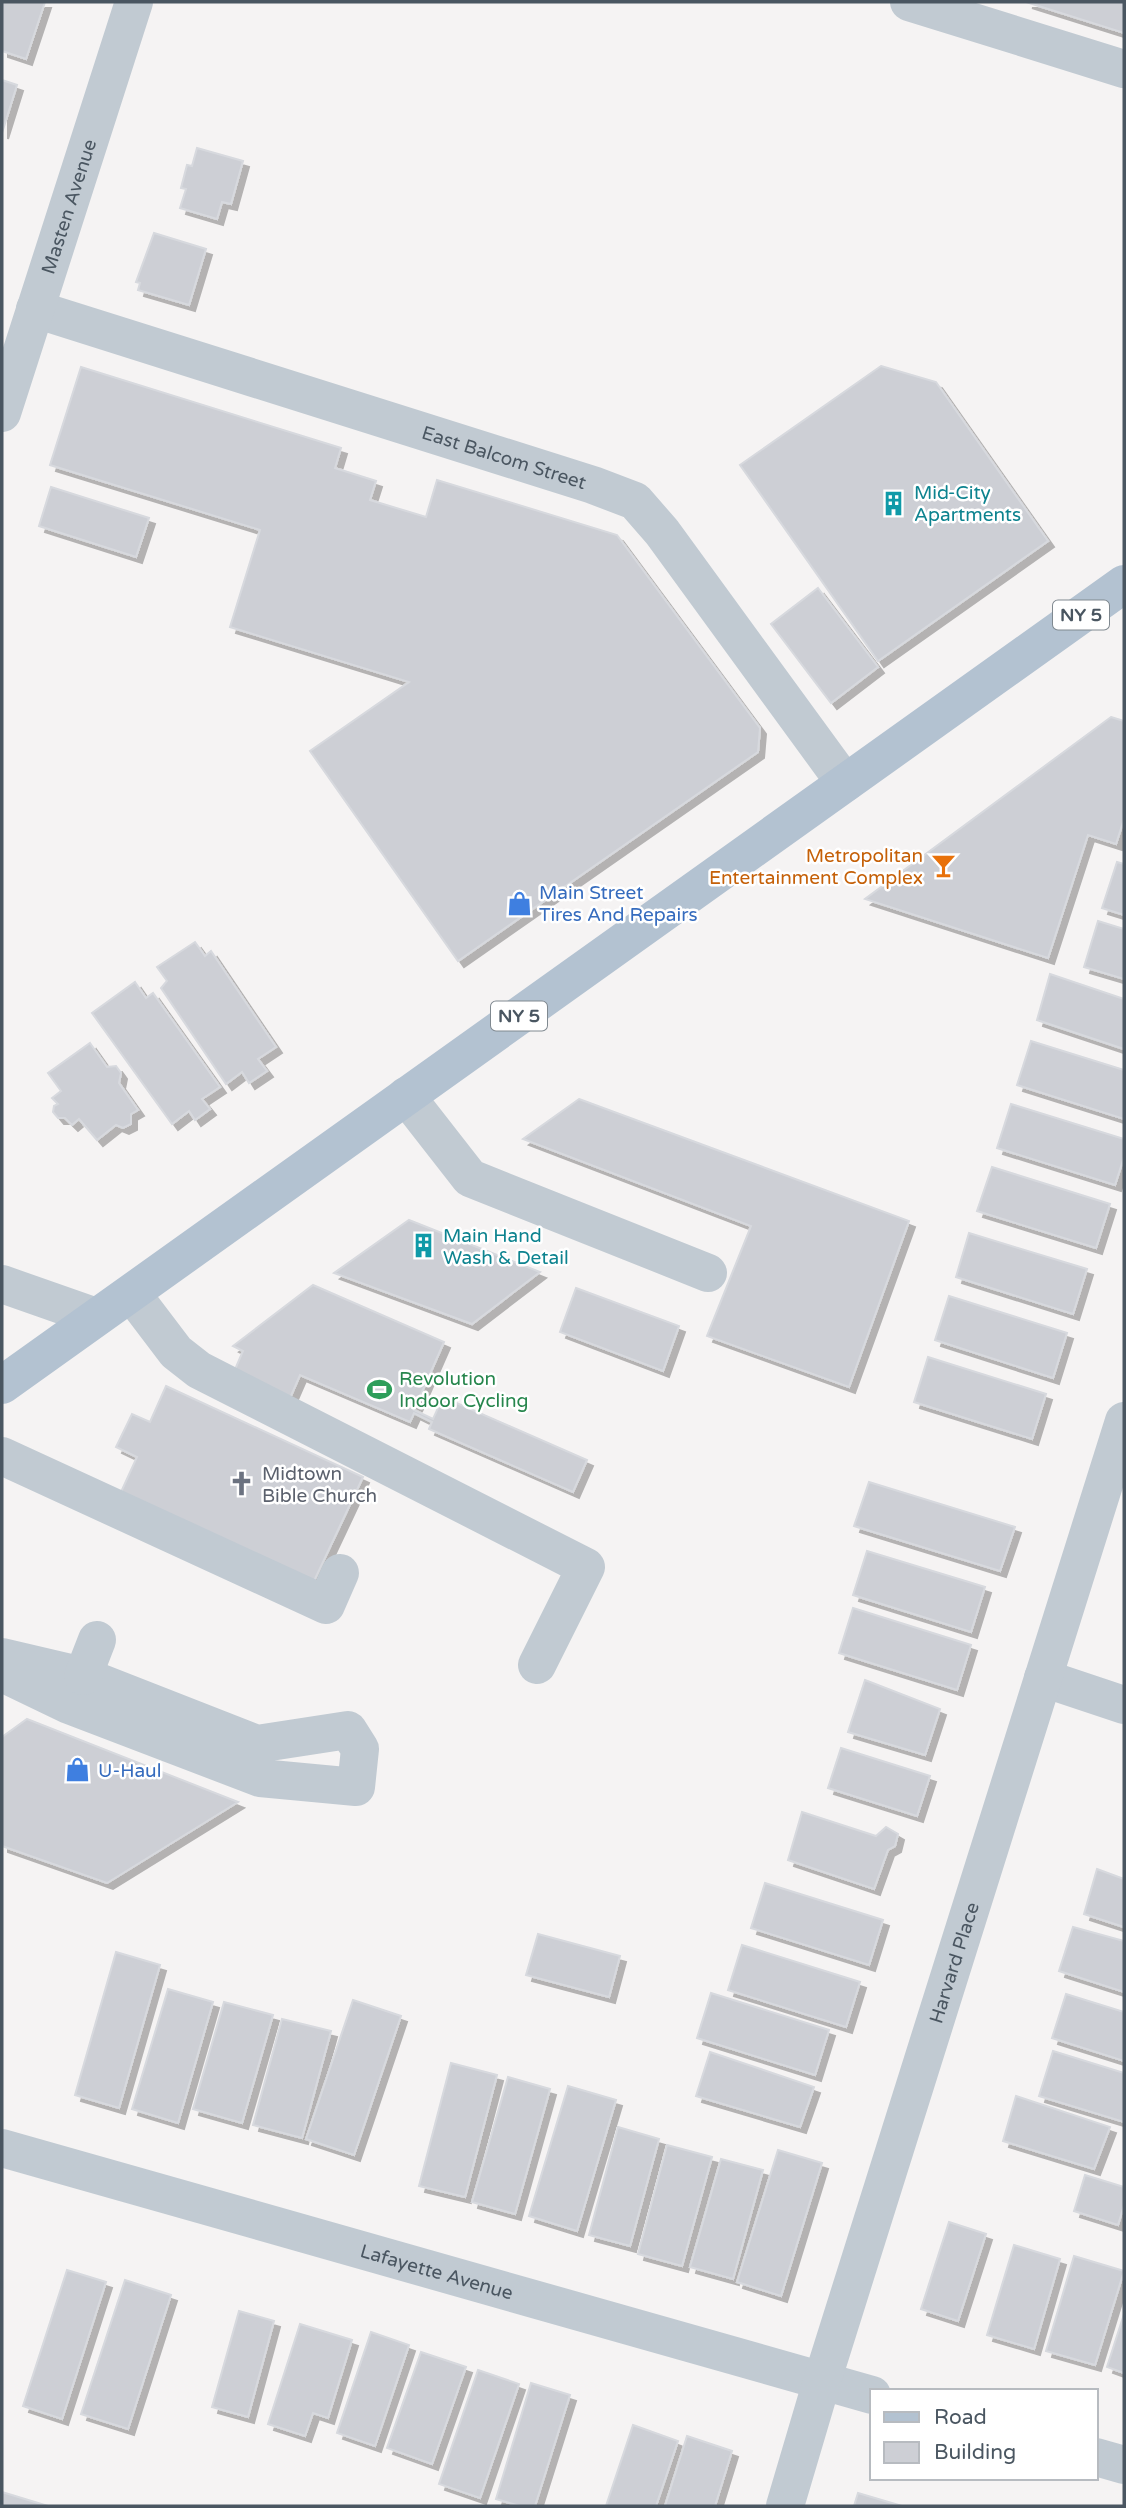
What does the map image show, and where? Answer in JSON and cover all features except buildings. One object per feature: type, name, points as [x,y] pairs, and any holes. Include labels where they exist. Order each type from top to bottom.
[{"type":"main road","name":"NY 5","points":[[2,1385],[1124,584]]},
{"type":"street","name":"Masten Avenue","points":[[2,412],[134,2]]},
{"type":"street","points":[[909,2],[1124,69]]},
{"type":"street","name":"East Balcom Street","points":[[35,309],[635,501],[662,532],[845,783]]},
{"type":"street","points":[[406,1096],[470,1178],[708,1273]]},
{"type":"street","points":[[2,1284],[96,1317]]},
{"type":"street","points":[[132,1294],[176,1352],[199,1370],[586,1567],[537,1665]]},
{"type":"street","name":"Harvard Place","points":[[785,2506],[1124,1421]]},
{"type":"street","points":[[2,1456],[326,1605],[340,1573]]},
{"type":"street","points":[[83,1676],[97,1640]]},
{"type":"street","points":[[2,1657],[83,1676],[257,1744],[348,1730],[360,1749],[356,1787],[260,1779],[69,1705],[2,1673]]},
{"type":"street","points":[[1043,1678],[1124,1704]]},
{"type":"street","name":"Lafayette Avenue","points":[[2,2148],[870,2394]]},
{"type":"street","points":[[1098,2458],[1124,2465]]},
{"type":"place","name":"Mid-City Apartments","points":[[894,503]]},
{"type":"place","name":"Metropolitan Entertainment Complex","points":[[943,866]]},
{"type":"place","name":"Main Street Tires And Repairs","points":[[519,903]]},
{"type":"place","name":"Main Hand Wash & Detail","points":[[423,1246]]},
{"type":"place","name":"Revolution Indoor Cycling","points":[[379,1389]]},
{"type":"place","name":"Midtown Bible Church","points":[[242,1484]]},
{"type":"place","name":"U-Haul","points":[[78,1770]]}]
